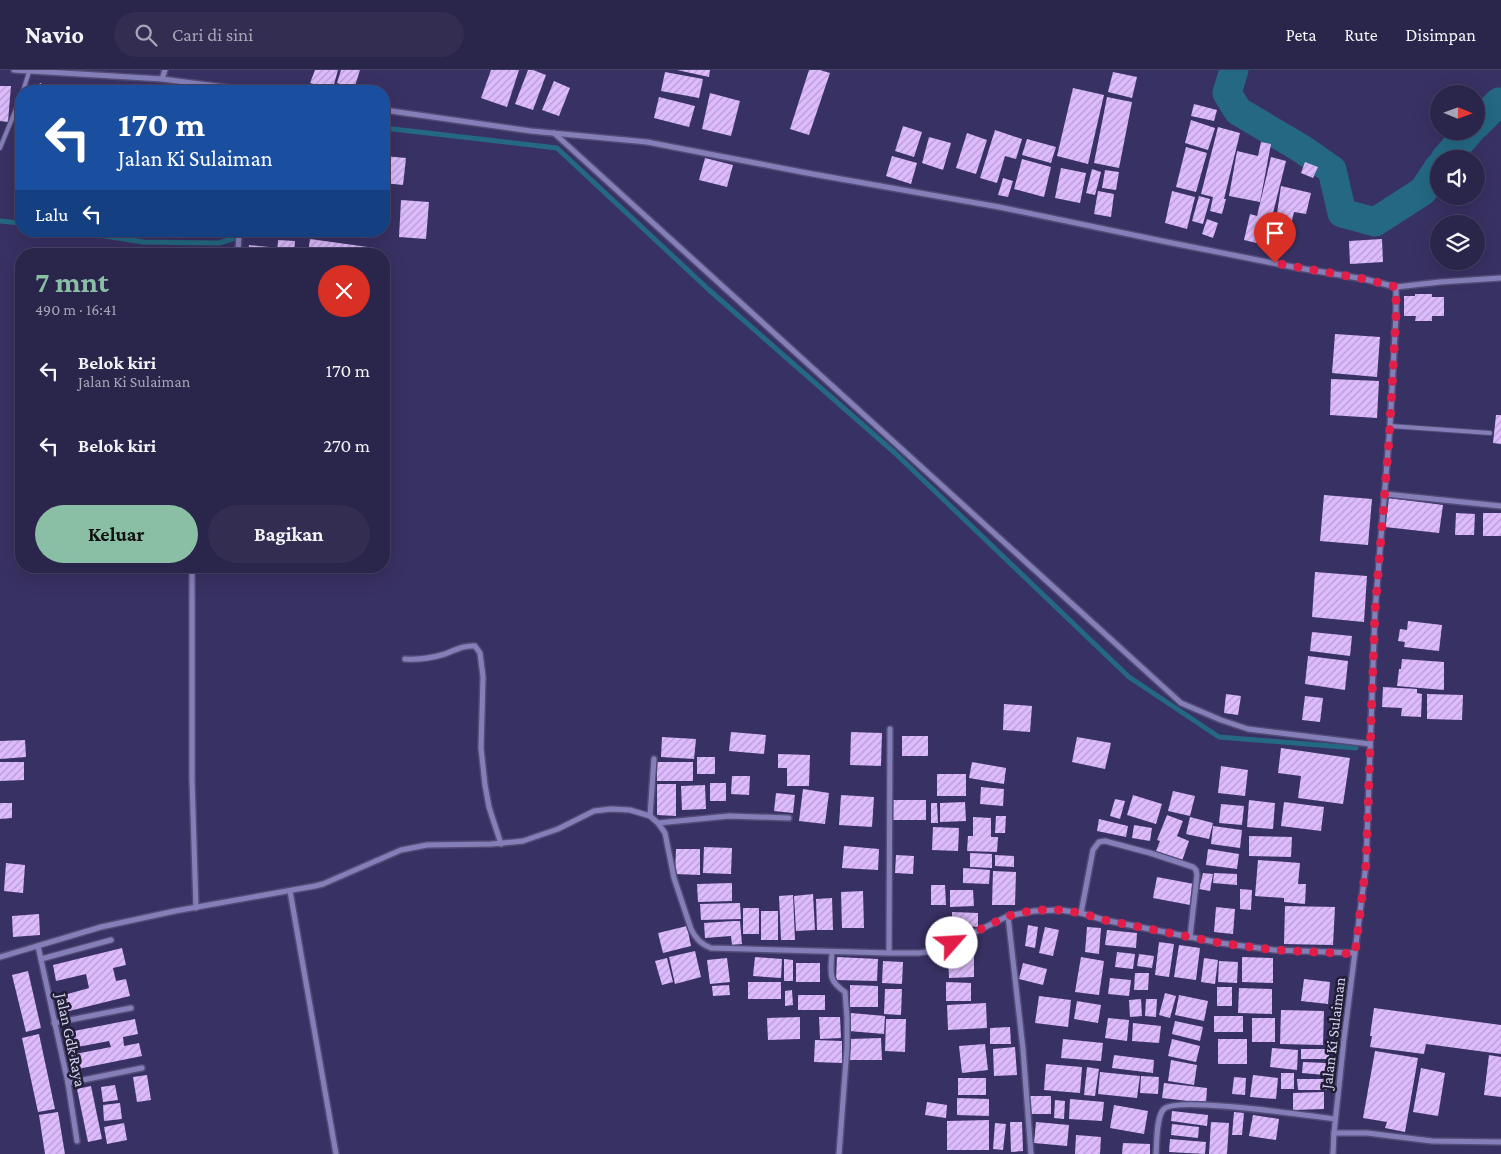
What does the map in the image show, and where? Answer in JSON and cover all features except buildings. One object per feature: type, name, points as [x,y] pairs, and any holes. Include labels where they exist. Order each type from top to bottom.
[{"type":"street","points":[[14,70],[162,79],[204,85]]},
{"type":"street","points":[[162,79],[165,70]]},
{"type":"street","points":[[390,111],[531,131],[647,142],[807,173],[998,206],[1166,242],[1364,279],[1396,287],[1501,278]]},
{"type":"street","points":[[554,133],[1181,703],[1248,729],[1370,744]]},
{"type":"street","name":"Jalan Ki Sulaiman","points":[[1334,1154],[1334,1133],[1366,865],[1375,611],[1390,426],[1396,287]]},
{"type":"street","points":[[1384,494],[1501,506]]},
{"type":"street","points":[[192,573],[192,779],[196,908]]},
{"type":"street","points":[[405,659],[418,660],[444,654],[467,645],[475,646],[480,653],[483,677],[481,748],[485,785],[489,807],[501,844]]},
{"type":"street","points":[[889,953],[890,729]]},
{"type":"street","points":[[650,816],[654,759]]},
{"type":"street","points":[[0,957],[101,927],[324,884],[379,858],[409,848],[427,845],[501,844],[531,839],[567,826],[594,811],[611,809],[630,810],[650,816],[658,823],[665,834],[674,878],[694,936],[700,942],[712,948],[919,953],[939,950],[1008,916],[1034,910],[1060,910],[1220,943],[1274,950],[1355,954]]},
{"type":"street","points":[[658,823],[730,816],[789,818]]},
{"type":"street","points":[[1081,913],[1093,850],[1099,842],[1105,841],[1150,853],[1193,867],[1196,870],[1197,876],[1190,937]]},
{"type":"street","points":[[290,891],[336,1154]]},
{"type":"street","points":[[1008,916],[1023,1049],[1031,1154]]},
{"type":"street","points":[[41,959],[111,940]]},
{"type":"street","name":"Jalan Gdk Raya","points":[[38,946],[68,1083],[76,1141]]},
{"type":"street","points":[[832,952],[831,975],[833,983],[845,992],[848,1018],[839,1154]]},
{"type":"street","points":[[54,1023],[130,1008]]},
{"type":"street","points":[[68,1083],[142,1068]]},
{"type":"street","points":[[1156,1154],[1158,1124],[1161,1113],[1167,1107],[1175,1104],[1222,1106],[1336,1119]]},
{"type":"street","points":[[1334,1133],[1367,1133],[1432,1141],[1501,1142]]},
{"type":"lane","points":[[25,85],[29,72]]},
{"type":"lane","points":[[0,148],[15,112]]},
{"type":"lane","points":[[1390,426],[1490,433]]},
{"type":"waterway","points":[[1234,70],[1227,93],[1238,111],[1302,149],[1332,170],[1342,213],[1375,222],[1423,191],[1430,180]]},
{"type":"waterway","points":[[1485,116],[1501,102]]},
{"type":"waterway","points":[[390,129],[557,148],[708,289],[895,453],[1129,677],[1219,737],[1356,748]]},
{"type":"waterway","points":[[1453,150],[1462,140]]},
{"type":"waterway","points":[[0,221],[15,222]]},
{"type":"waterway","points":[[112,237],[143,242],[219,243],[238,237]]},
{"type":"route","points":[[952,943],[1008,916],[1034,910],[1060,910],[1220,943],[1274,950],[1355,954],[1366,865],[1375,611],[1389,441],[1396,287],[1364,279],[1275,263]]}]
